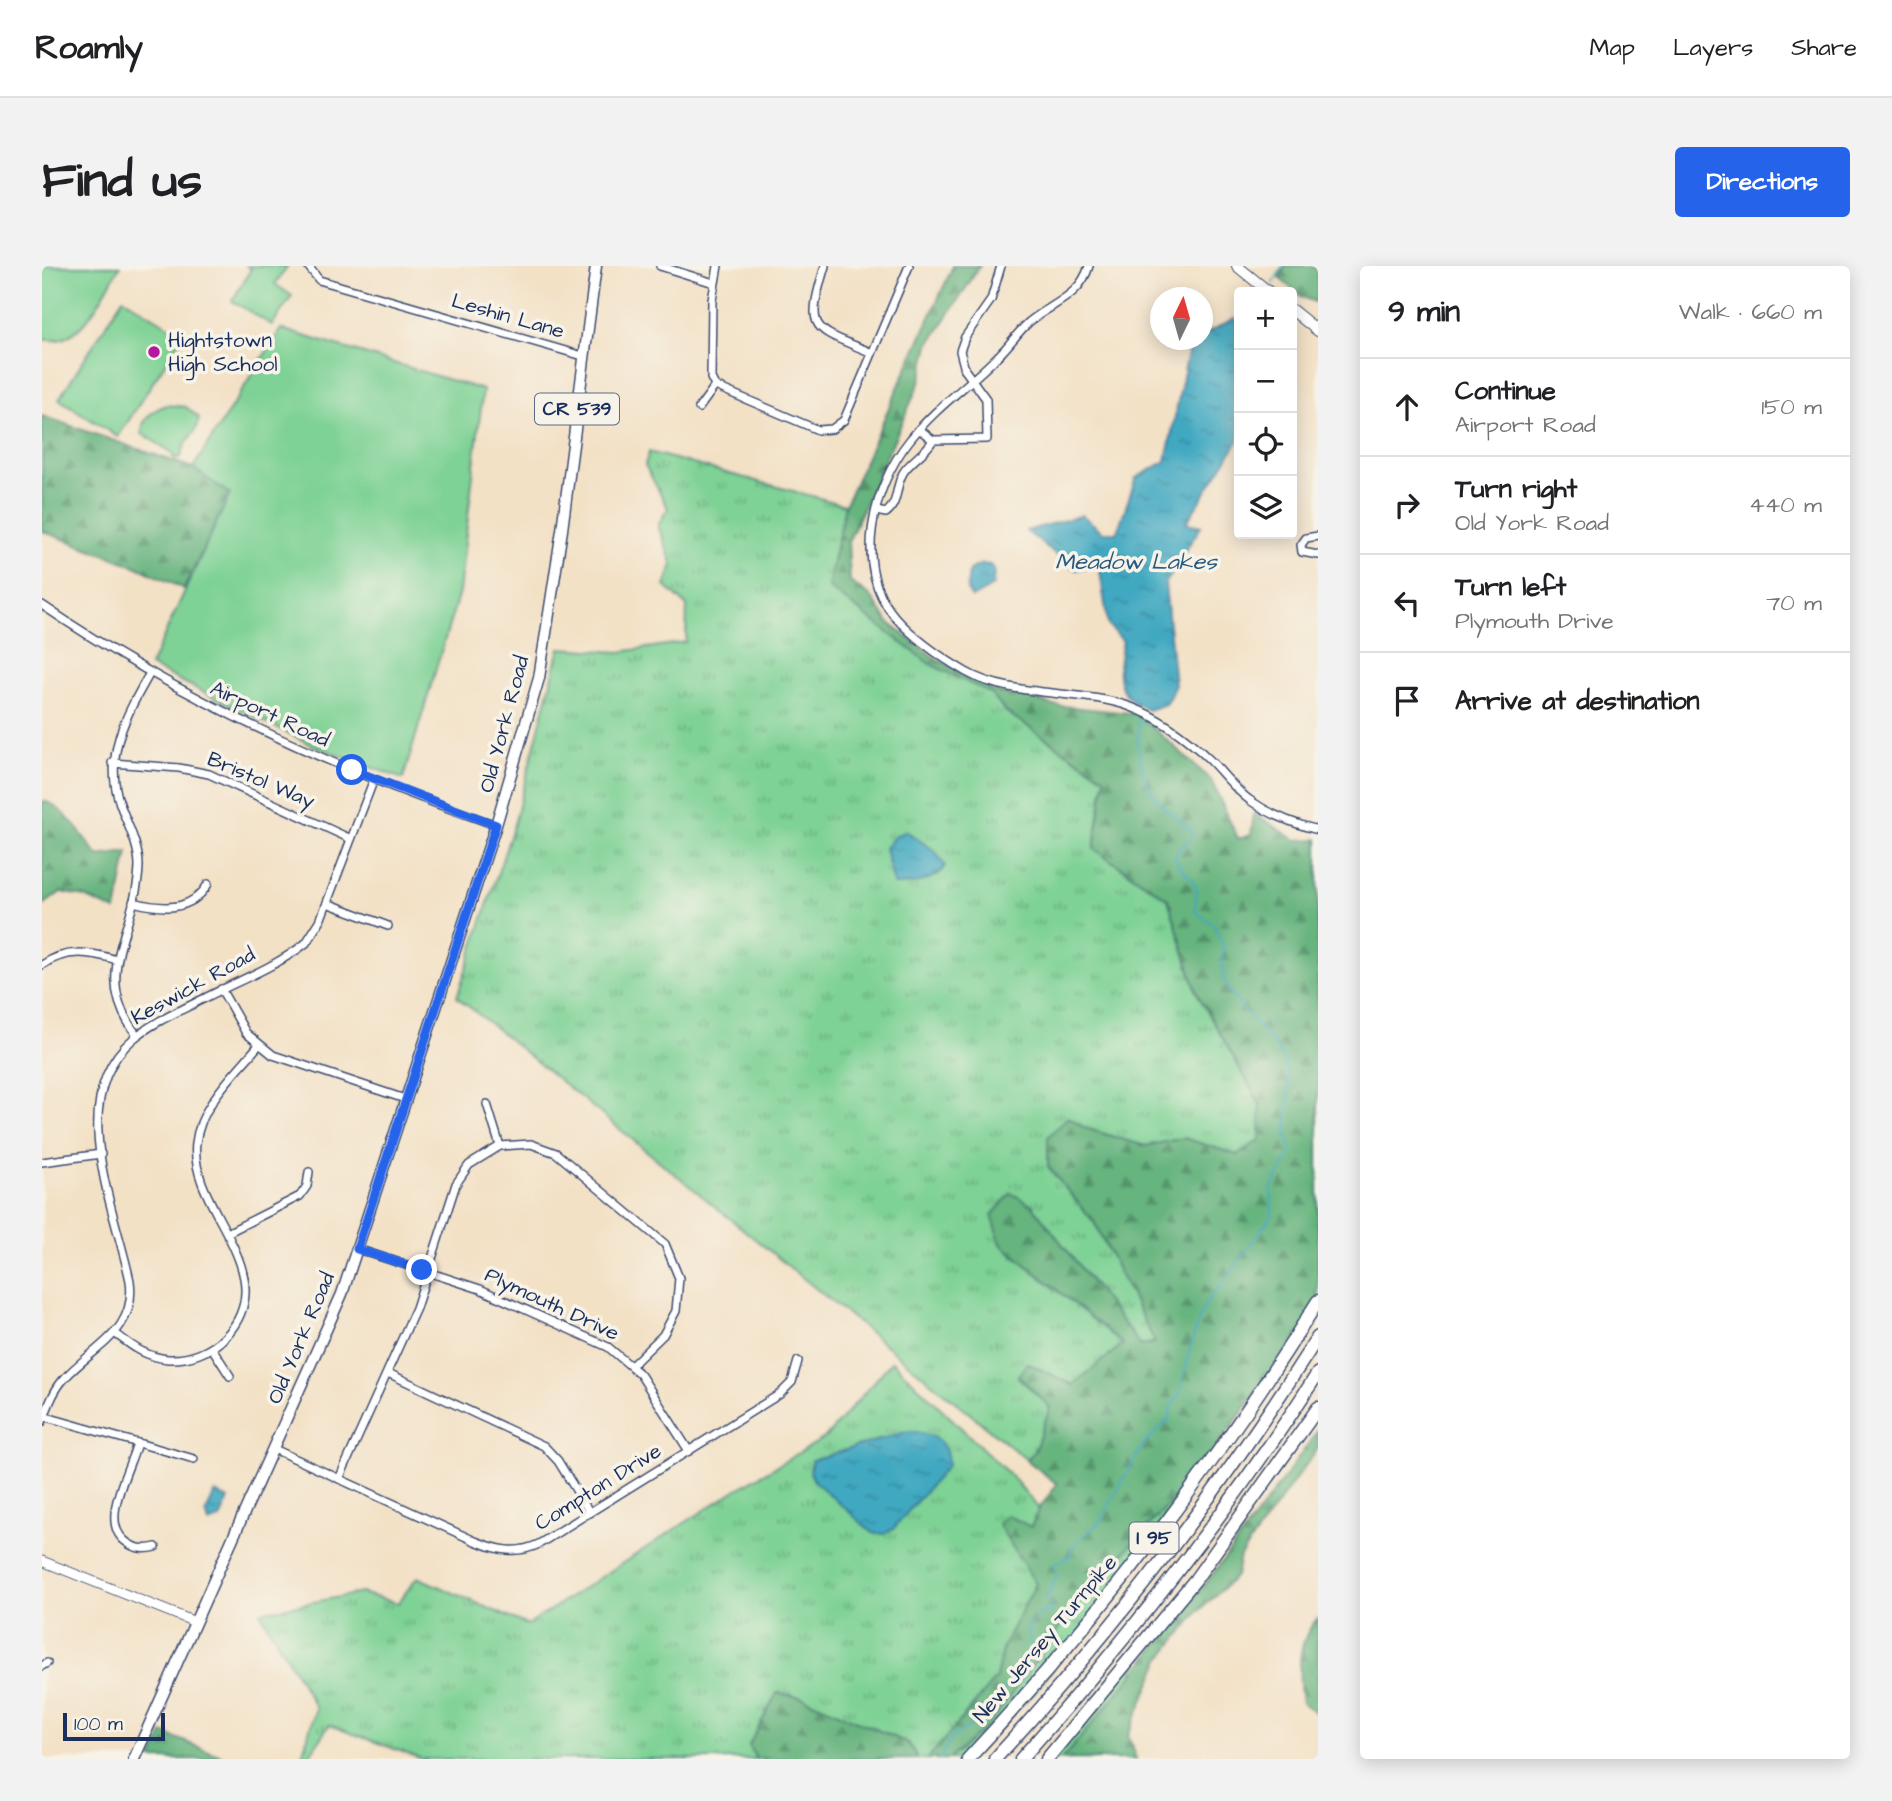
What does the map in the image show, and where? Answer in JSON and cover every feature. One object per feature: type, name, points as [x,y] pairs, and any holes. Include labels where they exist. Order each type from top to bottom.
[{"type":"highway","name":"New Jersey Turnpike","points":[[968,1759],[1063,1652],[1150,1543],[1232,1430],[1318,1301]]},
{"type":"highway","name":"New Jersey Turnpike","points":[[995,1759],[1096,1642],[1167,1553],[1234,1462],[1318,1337]]},
{"type":"highway","name":"I 95","points":[[1021,1759],[1169,1582],[1252,1470],[1318,1373]]},
{"type":"highway","name":"I 95","points":[[1046,1759],[1202,1571],[1318,1408]]},
{"type":"main road","name":"CR 539","points":[[583,356],[596,266]]},
{"type":"main road","points":[[1237,266],[1263,287]]},
{"type":"main road","points":[[1297,314],[1318,331]]},
{"type":"main road","name":"Old York Road","points":[[134,1759],[330,1323],[357,1249],[496,825],[533,705],[559,553],[583,356]]},
{"type":"street","name":"Leshin Lane","points":[[308,266],[311,274],[319,280],[583,356]]},
{"type":"street","points":[[660,266],[714,283]]},
{"type":"street","points":[[718,266],[714,283],[711,378],[716,386],[826,430],[844,420],[909,266]]},
{"type":"street","points":[[825,266],[813,307],[814,320],[825,333],[872,353]]},
{"type":"street","points":[[919,429],[933,440],[987,439],[986,399],[971,379],[961,357],[961,345],[991,300],[1001,266]]},
{"type":"street","points":[[1089,266],[1077,290],[1031,321],[998,357],[919,429],[883,482],[871,542],[881,592],[894,616],[930,647],[968,674],[1020,688],[1101,699],[1138,710],[1183,736],[1249,800],[1278,817],[1318,830]]},
{"type":"street","points":[[699,408],[716,386]]},
{"type":"street","points":[[876,511],[886,513],[893,507],[903,473],[933,440]]},
{"type":"street","points":[[1318,536],[1302,541],[1302,552],[1318,555]]},
{"type":"street","name":"Airport Road","points":[[42,605],[150,673],[264,733],[374,779],[496,825]]},
{"type":"street","points":[[137,1035],[117,1003],[114,979],[133,902],[139,859],[116,792],[112,763],[116,746],[150,673]]},
{"type":"street","name":"Bristol Way","points":[[112,763],[179,768],[209,774],[351,839]]},
{"type":"street","name":"Keswick Road","points":[[43,1418],[63,1379],[116,1334],[126,1316],[131,1289],[97,1125],[100,1092],[116,1058],[137,1035],[306,943],[316,929],[327,903],[374,779]]},
{"type":"street","points":[[133,902],[158,908],[175,907],[197,897],[208,884]]},
{"type":"street","points":[[327,903],[388,926]]},
{"type":"street","points":[[42,965],[56,957],[76,952],[117,960]]},
{"type":"street","points":[[221,989],[239,1024],[258,1045],[284,1060],[405,1099]]},
{"type":"street","points":[[116,1334],[141,1352],[159,1357],[186,1358],[212,1348],[233,1326],[243,1300],[243,1271],[200,1178],[195,1144],[200,1125],[210,1105],[258,1045]]},
{"type":"street","points":[[487,1104],[500,1146]]},
{"type":"street","points":[[339,1479],[388,1373],[428,1271],[456,1184],[469,1165],[500,1146],[531,1144],[556,1153],[665,1244],[679,1278],[676,1311],[666,1331],[632,1365]]},
{"type":"street","points":[[42,1162],[101,1154]]},
{"type":"street","points":[[227,1233],[300,1196],[307,1186],[309,1172]]},
{"type":"street","name":"Plymouth Drive","points":[[357,1249],[505,1299],[608,1347],[632,1365],[689,1451]]},
{"type":"street","points":[[212,1348],[230,1376]]},
{"type":"street","name":"Compton Drive","points":[[274,1449],[504,1551],[535,1546],[787,1388],[799,1361]]},
{"type":"street","points":[[388,1373],[544,1446],[558,1461],[590,1513]]},
{"type":"street","points":[[43,1418],[194,1459]]},
{"type":"street","points":[[137,1443],[114,1510],[113,1522],[118,1534],[127,1543],[139,1548],[156,1547]]},
{"type":"street","points":[[42,1561],[195,1622]]},
{"type":"green space","points":[[42,266],[120,266],[90,317],[69,336],[56,340],[42,339]]},
{"type":"green space","points":[[247,266],[288,266],[275,284],[292,296],[272,325],[232,301],[251,269]]},
{"type":"green space","points":[[953,266],[980,266],[929,345],[920,382],[848,542],[850,582],[871,597],[889,623],[935,658],[999,693],[1024,696],[1052,705],[1138,714],[1211,780],[1238,839],[1251,835],[1254,813],[1296,840],[1318,839],[1318,1308],[1196,1475],[1081,1598],[989,1725],[949,1759],[928,1759],[996,1678],[1003,1646],[1036,1584],[998,1524],[1007,1515],[1031,1527],[1039,1509],[1057,1484],[1027,1460],[1035,1450],[1050,1407],[1018,1376],[1027,1363],[1073,1385],[1123,1344],[1001,1244],[992,1215],[1011,1193],[1032,1205],[1141,1346],[1155,1342],[1094,1222],[1048,1167],[1048,1137],[1068,1117],[1085,1128],[1145,1146],[1184,1138],[1237,1155],[1260,1140],[1260,1104],[1197,993],[1168,899],[1094,849],[1105,778],[1005,711],[990,693],[930,664],[828,587],[845,505]]},
{"type":"green space","points":[[1285,266],[1318,266],[1318,303],[1302,297],[1297,293],[1297,287],[1290,287],[1279,278]]},
{"type":"green space","points":[[123,298],[183,335],[118,437],[59,399]]},
{"type":"green space","points":[[281,329],[483,390],[459,592],[403,779],[314,746],[150,666],[230,494],[193,468]]},
{"type":"green space","points":[[166,405],[186,407],[199,418],[181,457],[174,458],[171,452],[142,434],[149,416]]},
{"type":"green space","points":[[42,416],[193,468],[230,494],[184,589],[133,565],[42,531]]},
{"type":"green space","points":[[649,452],[845,505],[828,587],[930,664],[990,693],[1005,711],[1105,778],[1094,848],[1168,899],[1197,993],[1260,1104],[1260,1140],[1237,1155],[1184,1138],[1145,1146],[1085,1128],[1068,1117],[1048,1167],[1094,1222],[1155,1342],[1141,1346],[1032,1205],[1010,1194],[1001,1244],[1123,1344],[1073,1385],[1027,1363],[1018,1377],[1050,1407],[1035,1450],[1027,1460],[457,997],[514,824],[560,648],[620,652],[686,642],[687,606],[665,586],[673,565],[658,525],[668,508],[645,465]]},
{"type":"green space","points":[[42,801],[65,815],[98,856],[128,852],[116,911],[85,897],[61,892],[42,906]]},
{"type":"green space","points":[[892,1361],[1015,1480],[1039,1509],[1031,1528],[1036,1584],[1003,1646],[996,1678],[928,1759],[918,1759],[908,1743],[801,1697],[778,1693],[749,1745],[756,1759],[422,1759],[329,1725],[307,1759],[301,1759],[316,1708],[260,1612],[361,1593],[398,1603],[417,1577],[527,1625],[734,1491],[826,1437]]},
{"type":"green space","points":[[1318,1430],[1318,1448],[1240,1556],[1236,1576],[1199,1611],[1161,1659],[1128,1735],[1136,1759],[1062,1759],[1194,1598]]},
{"type":"green space","points":[[1197,1475],[1034,1694],[960,1759],[949,1759],[989,1725],[1081,1598]]},
{"type":"green space","points":[[1318,1618],[1318,1714],[1302,1703],[1300,1658],[1306,1637]]},
{"type":"green space","points":[[1142,1642],[1131,1680],[1062,1759],[1043,1759]]},
{"type":"green space","points":[[777,1693],[801,1697],[908,1743],[918,1759],[756,1759],[749,1745]]},
{"type":"green space","points":[[163,1733],[221,1756],[230,1759],[152,1759]]},
{"type":"water","name":"Meadow Lakes","points":[[1234,319],[1234,448],[1186,523],[1201,526],[1165,584],[1175,685],[1166,704],[1148,710],[1128,697],[1120,682],[1119,663],[1123,641],[1108,625],[1099,564],[1076,570],[1026,531],[1082,515],[1103,532],[1117,532],[1136,478],[1166,461],[1188,350],[1213,350],[1213,330]]},
{"type":"water","points":[[982,564],[990,565],[994,569],[993,586],[972,598],[967,590],[969,570]]},
{"type":"water","points":[[906,831],[935,851],[945,866],[929,879],[894,885],[885,848],[895,836]]},
{"type":"water","points":[[908,1431],[937,1439],[945,1449],[948,1465],[894,1528],[884,1534],[873,1533],[814,1481],[810,1472],[812,1460]]},
{"type":"water","points":[[215,1493],[229,1499],[220,1519],[209,1523],[206,1512]]},
{"type":"waterway","points":[[1273,283],[1283,266]]},
{"type":"waterway","points":[[940,1759],[952,1736],[966,1730],[1022,1670],[1031,1647],[1027,1628],[1042,1612],[1050,1612],[1052,1607],[1045,1597],[1050,1592],[1057,1574],[1053,1565],[1071,1556],[1071,1548],[1100,1522],[1142,1446],[1170,1418],[1170,1408],[1178,1398],[1193,1339],[1204,1309],[1272,1215],[1271,1189],[1292,1152],[1287,1131],[1289,1078],[1286,1067],[1269,1038],[1234,997],[1226,982],[1222,966],[1224,948],[1214,925],[1195,911],[1194,881],[1183,871],[1175,856],[1194,833],[1160,803],[1147,783],[1138,749],[1141,714]]},
{"type":"place","name":"Hightstown High School","points":[[154,352]]},
{"type":"route","points":[[352,770],[436,805],[496,825],[357,1249],[422,1270]]}]
